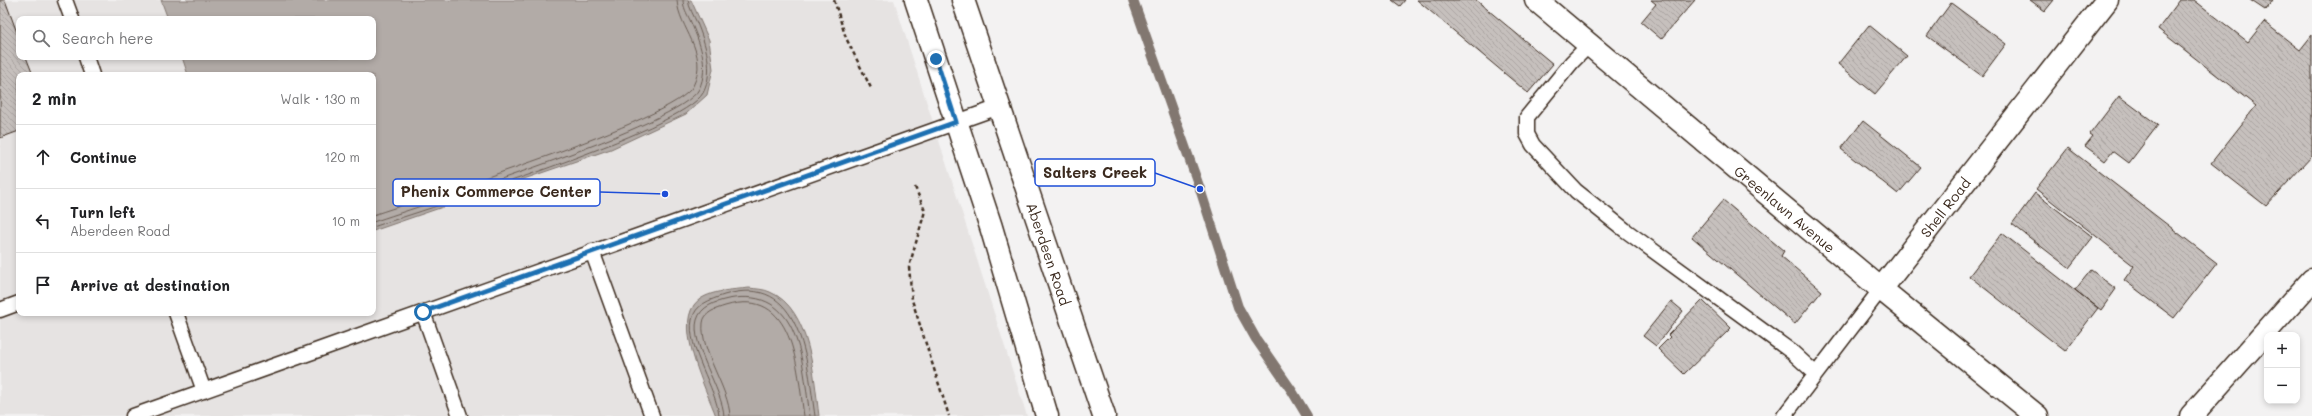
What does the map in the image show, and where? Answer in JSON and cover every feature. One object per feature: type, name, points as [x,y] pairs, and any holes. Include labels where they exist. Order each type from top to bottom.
[{"type":"main road","points":[[916,0],[991,227],[1047,416]]},
{"type":"main road","name":"Aberdeen Road","points":[[963,0],[1104,416]]},
{"type":"main road","name":"Greenlawn Avenue","points":[[1536,0],[1881,289],[2037,416]]},
{"type":"main road","name":"Shell Road","points":[[1881,289],[2107,0]]},
{"type":"main road","points":[[2191,416],[2312,280]]},
{"type":"lane","points":[[65,0],[71,16]]},
{"type":"lane","points":[[1589,45],[1527,117],[1527,134],[1533,145],[1576,191],[1625,230],[1792,352],[1816,374]]},
{"type":"lane","points":[[87,60],[91,72]]},
{"type":"lane","points":[[133,416],[999,107]]},
{"type":"lane","points":[[592,251],[652,416]]},
{"type":"lane","name":"Shell Road","points":[[1784,416],[1881,289]]},
{"type":"lane","points":[[0,310],[16,304]]},
{"type":"lane","points":[[423,312],[460,416]]},
{"type":"lane","points":[[177,316],[204,391]]},
{"type":"path","points":[[834,0],[846,38],[872,90]]},
{"type":"path","points":[[915,187],[925,211],[909,267],[912,300],[949,416]]},
{"type":"shaded area","points":[[0,0],[894,0],[1027,416],[0,416]]},
{"type":"water","points":[[161,0],[691,0],[709,40],[713,69],[707,95],[686,114],[611,149],[376,230],[376,72],[187,72],[183,60],[376,60],[376,16],[167,16]]},
{"type":"water","points":[[749,288],[770,292],[784,301],[794,313],[808,346],[819,416],[716,416],[694,360],[688,329],[689,316],[694,305],[705,296],[727,290]]},
{"type":"building","points":[[0,0],[5,0],[16,30],[16,60],[27,60],[32,72],[16,72],[16,132],[0,138]]},
{"type":"building","points":[[1392,0],[1405,0],[1400,6]]},
{"type":"building","points":[[1417,0],[1476,0],[1553,64],[1528,93]]},
{"type":"building","points":[[1651,0],[1695,0],[1661,39],[1641,22],[1656,4]]},
{"type":"building","points":[[2030,0],[2054,0],[2045,11]]},
{"type":"building","points":[[2180,0],[2194,0],[2248,42],[2264,22],[2300,50],[2312,35],[2312,156],[2266,206],[2211,163],[2256,106],[2158,29]]},
{"type":"building","points":[[2250,0],[2273,0],[2265,10]]},
{"type":"building","points":[[1951,3],[2006,44],[1982,76],[1927,36]]},
{"type":"building","points":[[1869,25],[1907,56],[1875,94],[1838,64]]},
{"type":"building","points":[[2119,96],[2158,125],[2129,163],[2113,151],[2105,161],[2085,146],[2093,136],[2090,134]]},
{"type":"building","points":[[1863,121],[1921,167],[1898,194],[1841,149]]},
{"type":"building","points":[[2068,148],[2217,263],[2174,318],[2124,280],[2134,266],[2036,189]]},
{"type":"building","points":[[2035,193],[2093,237],[2069,268],[2012,224]]},
{"type":"building","points":[[1723,200],[1784,251],[1781,256],[1822,291],[1795,324],[1692,237]]},
{"type":"building","points":[[2002,233],[2098,308],[2065,351],[1969,276]]},
{"type":"building","points":[[2091,270],[2116,289],[2101,310],[2075,290]]},
{"type":"building","points":[[1702,300],[1731,328],[1684,374],[1658,349],[1670,337],[1668,335]]},
{"type":"building","points":[[1671,301],[1683,311],[1656,346],[1643,336]]},
{"type":"waterway","points":[[1133,0],[1200,189],[1238,307],[1256,339],[1292,391],[1307,416]]},
{"type":"place","name":"Salters Creek","points":[[1200,189]]},
{"type":"place","name":"Phenix Commerce Center","points":[[665,194]]},
{"type":"route","points":[[423,312],[956,122],[936,59]]}]
